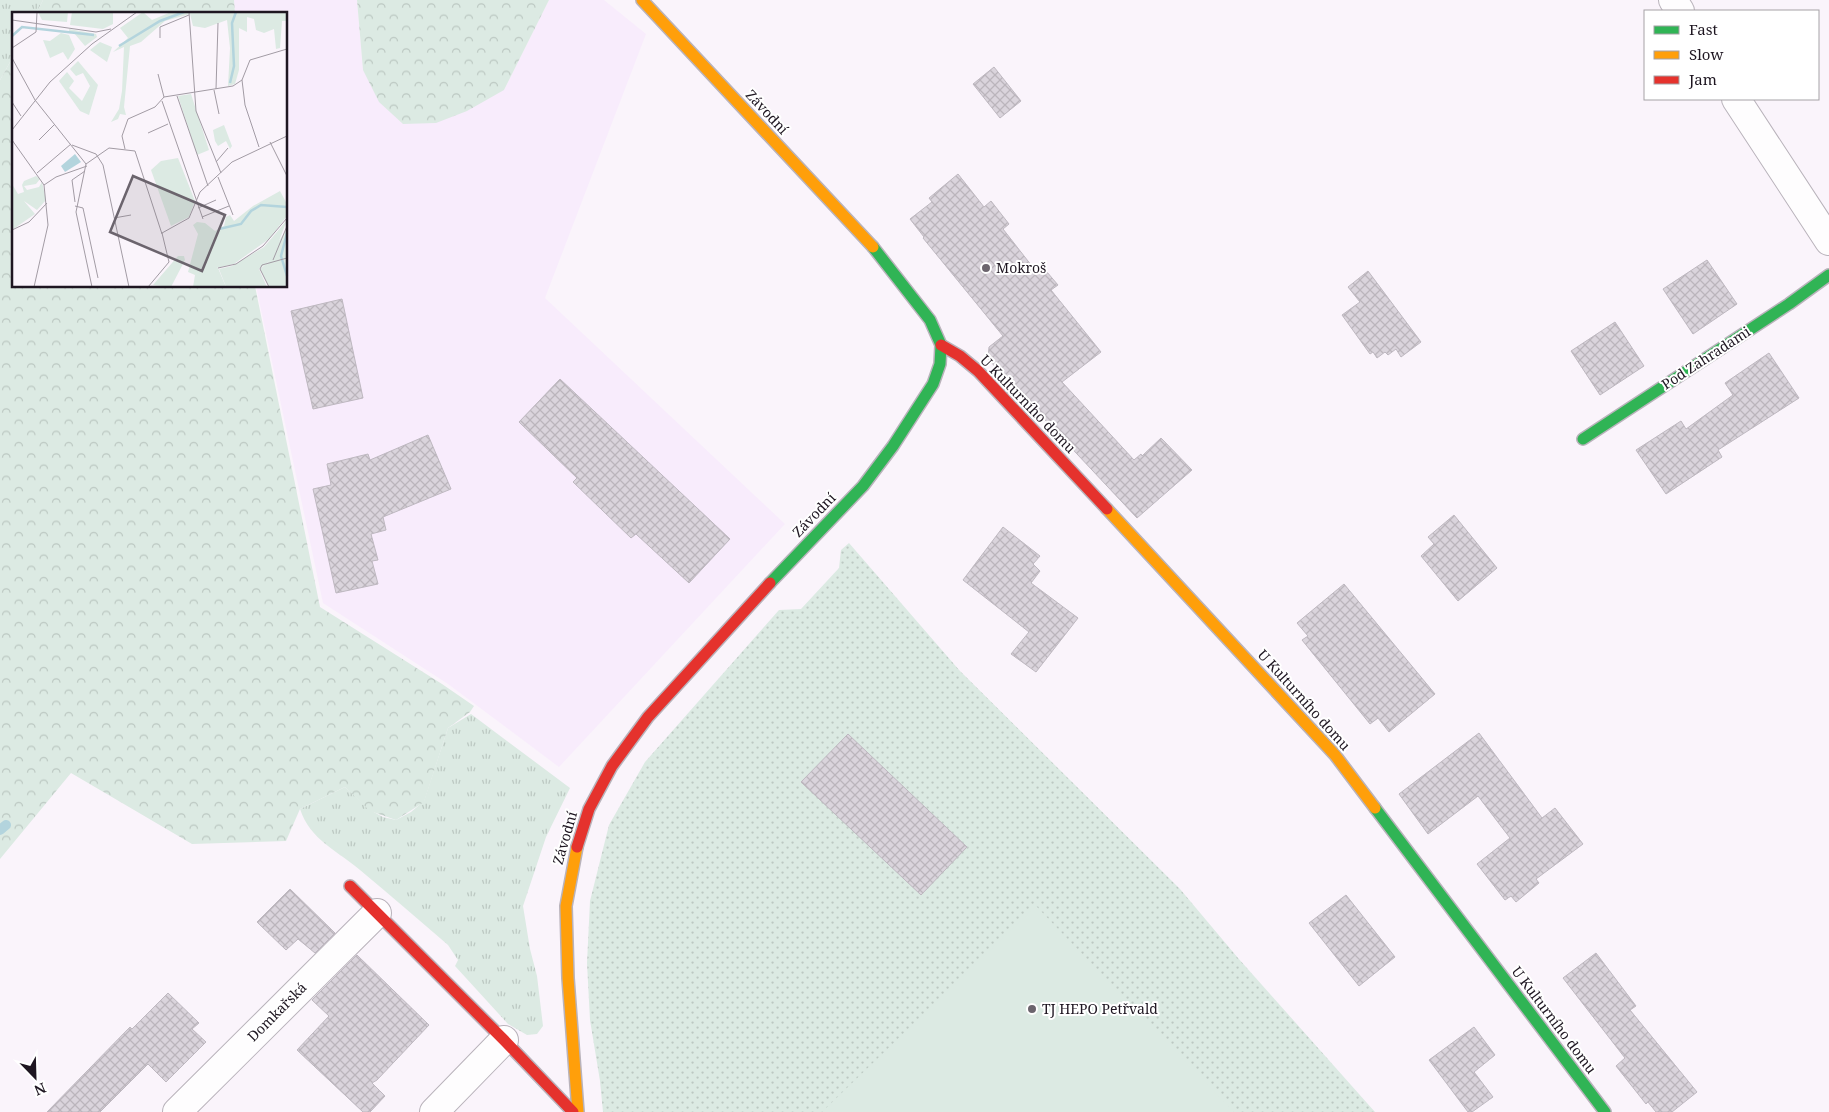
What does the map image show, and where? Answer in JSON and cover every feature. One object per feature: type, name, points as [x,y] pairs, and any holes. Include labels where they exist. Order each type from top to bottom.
[{"type":"street","name":"Závodní","points":[[578,1112],[568,978],[566,906],[576,850],[593,801],[612,766],[648,717],[785,566],[863,486],[893,446],[933,384],[940,364],[941,345],[930,320],[882,256],[642,0]]},
{"type":"street","points":[[1737,100],[1829,240]]},
{"type":"street","name":"Pod Zahradami","points":[[1583,439],[1789,304],[1829,275]]},
{"type":"street","name":"U Kulturního domu","points":[[941,345],[960,356],[978,371],[1335,755],[1604,1112]]},
{"type":"street","points":[[350,886],[573,1112]]},
{"type":"street","name":"Domkařská","points":[[177,1112],[377,913]]},
{"type":"street","points":[[434,1112],[504,1040]]},
{"type":"shaded area","points":[[234,0],[357,0],[363,70],[504,90],[549,0],[604,0],[646,34],[545,298],[785,524],[559,767],[448,684],[323,603],[256,288],[288,288],[288,12],[235,12]]},
{"type":"green space","points":[[0,0],[43,0],[37,12],[12,12],[12,59],[0,80]]},
{"type":"green space","points":[[43,0],[234,0],[235,12],[37,12]]},
{"type":"green space","points":[[357,0],[549,0],[504,90],[467,111],[436,123],[403,124],[379,102],[363,70]]},
{"type":"green space","points":[[12,59],[12,288],[255,288],[320,607],[474,706],[470,712],[448,728],[424,802],[396,820],[370,811],[345,787],[300,809],[286,841],[192,844],[71,773],[0,859],[0,80]]},
{"type":"green space","points":[[849,543],[960,671],[1180,889],[1238,958],[1375,1112],[603,1112],[590,1020],[587,963],[590,901],[609,825],[645,762],[779,610],[801,609],[839,568],[841,550]]},
{"type":"green space","points":[[471,714],[570,788],[546,837],[523,906],[530,949],[537,976],[543,1026],[537,1034],[527,1035],[508,1024],[455,966],[458,960],[448,945],[318,837],[310,829],[300,809],[345,787],[370,810],[383,817],[396,820],[411,812],[424,801],[448,728]]},
{"type":"green space","name":"TJ HEPO Petřvald","points":[[1036,906],[1234,1112],[822,1112]]},
{"type":"building","points":[[994,67],[1021,101],[1000,118],[973,84]]},
{"type":"building","points":[[958,174],[984,207],[991,201],[1009,224],[1003,229],[1035,270],[1041,265],[1058,285],[1051,290],[1101,352],[1062,382],[1134,460],[1141,454],[1142,456],[1161,438],[1192,470],[1137,518],[988,359],[989,347],[1003,336],[923,238],[910,219],[932,202],[929,198]]},
{"type":"building","points":[[1707,260],[1737,304],[1693,334],[1663,289]]},
{"type":"building","points":[[1368,271],[1421,342],[1401,357],[1396,349],[1388,355],[1385,352],[1377,358],[1373,352],[1370,354],[1342,315],[1360,302],[1348,287]]},
{"type":"building","points":[[342,299],[363,398],[313,409],[291,311]]},
{"type":"building","points":[[1615,322],[1644,366],[1600,395],[1571,351]]},
{"type":"building","points":[[1769,353],[1799,398],[1718,450],[1722,457],[1666,494],[1636,450],[1681,421],[1686,429],[1733,395],[1725,383]]},
{"type":"building","points":[[560,379],[730,539],[689,583],[636,534],[631,538],[573,482],[577,478],[519,422]]},
{"type":"building","points":[[428,435],[451,489],[383,517],[386,530],[371,534],[378,560],[372,561],[378,584],[336,593],[313,489],[331,485],[327,464],[368,454],[370,460]]},
{"type":"building","points":[[1454,515],[1497,568],[1458,601],[1421,556],[1434,544],[1428,537]]},
{"type":"building","points":[[1003,527],[1040,556],[1033,564],[1040,571],[1031,583],[1078,618],[1036,672],[1011,654],[1029,632],[963,580]]},
{"type":"building","points":[[1344,584],[1435,694],[1389,732],[1378,718],[1370,724],[1302,640],[1308,636],[1297,623]]},
{"type":"building","points":[[1479,733],[1542,818],[1555,808],[1583,844],[1536,879],[1539,883],[1516,902],[1511,896],[1505,900],[1477,864],[1510,838],[1478,796],[1428,834],[1399,794]]},
{"type":"building","points":[[848,734],[967,847],[921,895],[801,782]]},
{"type":"building","points":[[290,889],[335,933],[315,953],[298,939],[286,950],[257,922]]},
{"type":"building","points":[[1346,895],[1395,957],[1359,986],[1309,923]]},
{"type":"building","points":[[1596,953],[1636,1006],[1630,1010],[1697,1092],[1672,1112],[1656,1112],[1648,1102],[1646,1104],[1616,1066],[1625,1058],[1563,978]]},
{"type":"building","points":[[357,955],[429,1025],[372,1083],[385,1096],[370,1112],[363,1112],[297,1050],[329,1016],[312,1000]]},
{"type":"building","points":[[168,993],[199,1023],[192,1029],[206,1042],[166,1082],[148,1064],[100,1112],[47,1112],[130,1027],[132,1029]]},
{"type":"building","points":[[1474,1027],[1495,1055],[1474,1072],[1493,1097],[1472,1112],[1468,1112],[1429,1060]]},
{"type":"waterway","points":[[0,830],[6,825]]},
{"type":"traffic: fast","points":[[770,583],[863,486],[893,446],[933,384],[940,364],[941,345],[930,320],[873,247]]},
{"type":"traffic: fast","points":[[1583,439],[1789,304],[1829,275]]},
{"type":"traffic: fast","points":[[1375,808],[1605,1112]]},
{"type":"traffic: slow","points":[[642,0],[873,247]]},
{"type":"traffic: slow","points":[[1107,509],[1335,755],[1375,808]]},
{"type":"traffic: slow","points":[[577,847],[566,906],[568,978],[578,1112]]},
{"type":"traffic: jam","points":[[941,345],[960,356],[978,371],[1107,509]]},
{"type":"traffic: jam","points":[[577,847],[589,809],[612,766],[648,717],[770,583]]},
{"type":"traffic: jam","points":[[350,886],[573,1112]]},
{"type":"place","name":"Mokroš","points":[[986,268]]},
{"type":"place","name":"TJ HEPO Petřvald","points":[[1032,1009]]}]
